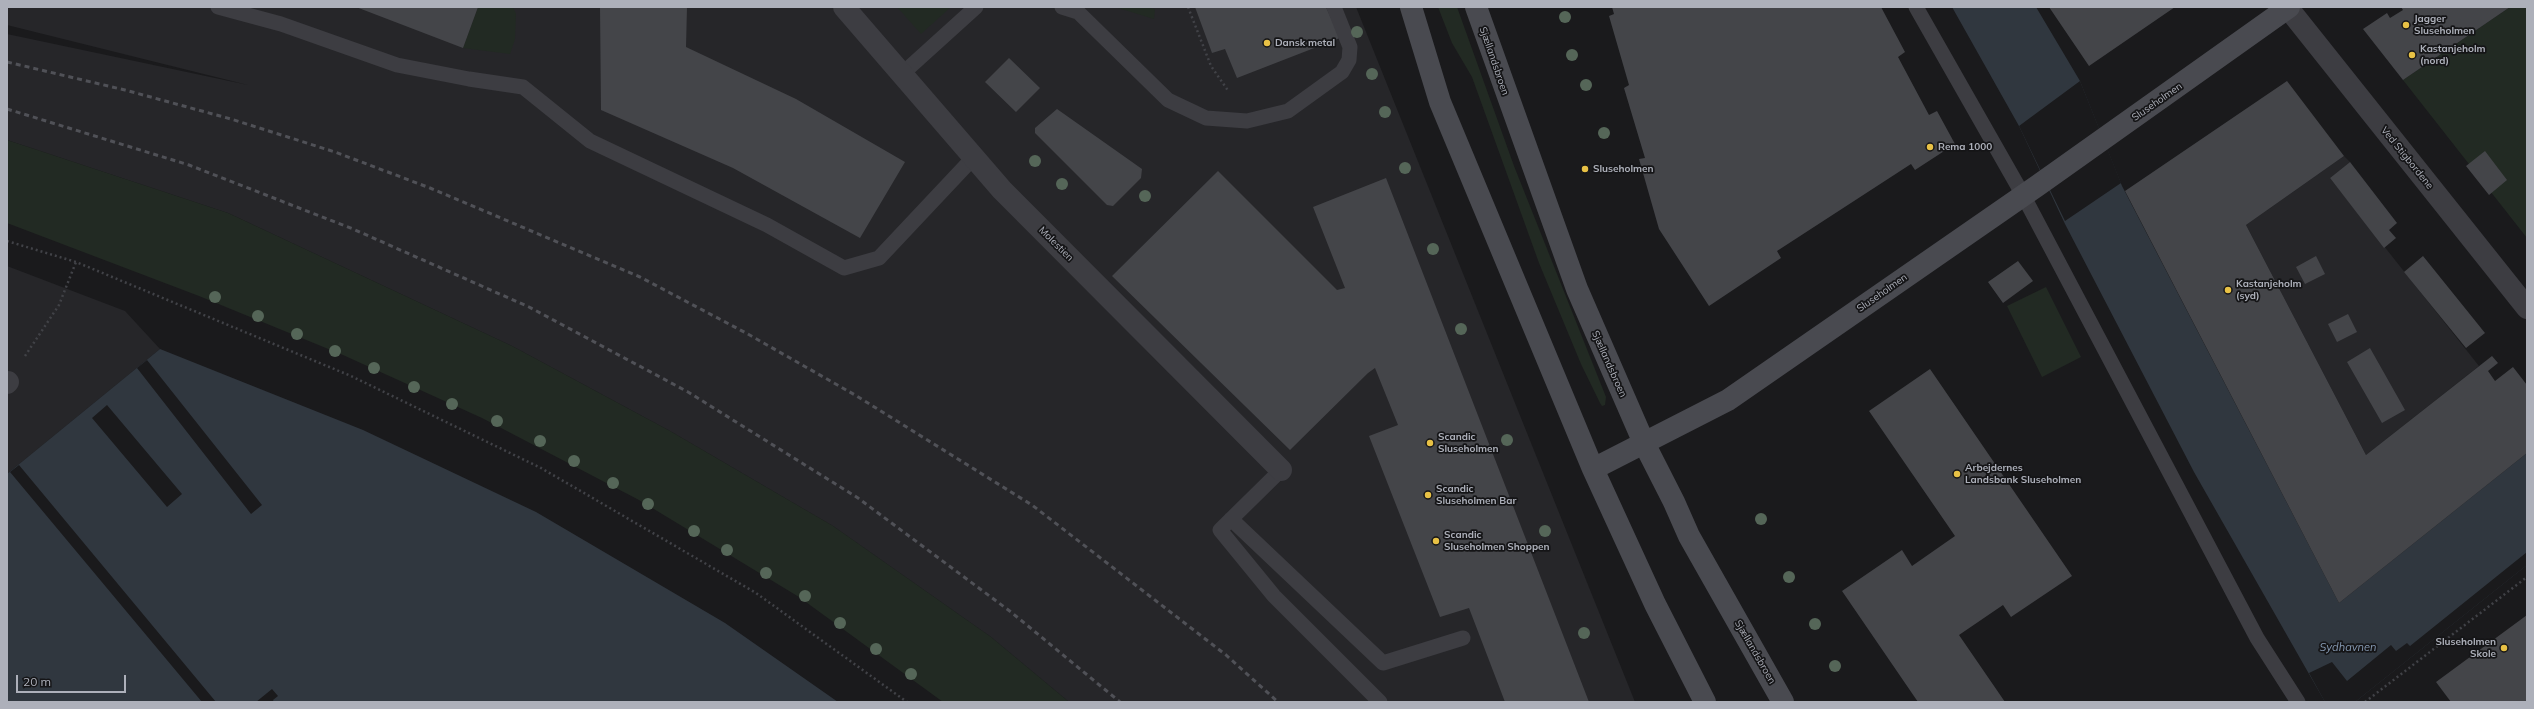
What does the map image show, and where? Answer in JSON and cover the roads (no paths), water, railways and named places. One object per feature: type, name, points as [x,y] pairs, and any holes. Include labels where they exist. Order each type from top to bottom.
[{"type":"street","name":"Molestien","points":[[844,7],[1002,190],[1281,470]]},
{"type":"street","points":[[1411,7],[1440,102],[1593,469],[1652,597],[1705,702]]},
{"type":"street","name":"Sjællandsbroen","points":[[1476,7],[1577,289],[1644,443],[1674,502],[1689,536],[1783,702]]},
{"type":"street","name":"Sluseholmen","points":[[1593,469],[1728,400],[2023,196],[2288,7]]},
{"type":"street","name":"Ved Stigbordene","points":[[2288,7],[2527,308]]},
{"type":"lane","points":[[218,7],[281,24],[397,65],[469,79],[524,86],[590,141],[767,225],[844,268],[879,258],[974,157]]},
{"type":"lane","points":[[902,74],[976,7]]},
{"type":"lane","points":[[1062,7],[1078,12],[1168,100],[1206,118],[1248,121],[1288,110],[1342,72],[1349,60],[1350,47],[1334,7]]},
{"type":"lane","points":[[1916,7],[2023,196],[2257,638],[2298,702]]},
{"type":"lane","points":[[1281,470],[1220,530],[1274,596],[1380,702]]},
{"type":"lane","points":[[1231,519],[1383,663],[1463,638]]},
{"type":"water","name":"Sydhavnen","points":[[1952,7],[2036,7],[2080,81],[2122,186],[2339,603],[2527,453],[2527,565],[2355,702],[2325,702],[2194,472],[2065,224],[2019,126]]},
{"type":"water","points":[[160,349],[363,430],[536,512],[725,623],[838,702],[7,702],[7,474]]},
{"type":"railway","points":[[7,62],[125,90],[231,119],[335,152],[430,188],[640,277],[746,333],[855,395],[1032,505],[1226,655],[1278,702]]},
{"type":"railway","points":[[7,109],[189,165],[353,229],[529,307],[688,392],[858,498],[1011,612],[1120,702]]},
{"type":"place","name":"Jagger Sluseholmen","points":[[2406,25]]},
{"type":"place","name":"Dansk metal","points":[[1267,43]]},
{"type":"place","name":"Kastanjeholm (nord)","points":[[2412,55]]},
{"type":"place","name":"Rema 1000","points":[[1930,147]]},
{"type":"place","name":"Sluseholmen","points":[[1585,169]]},
{"type":"place","name":"Kastanjeholm (syd)","points":[[2228,290]]},
{"type":"place","name":"Scandic Sluseholmen","points":[[1430,443]]},
{"type":"place","name":"Arbejdernes Landsbank Sluseholmen","points":[[1957,474]]},
{"type":"place","name":"Scandic Sluseholmen Bar","points":[[1428,495]]},
{"type":"place","name":"Scandic Sluseholmen Shoppen","points":[[1436,541]]},
{"type":"place","name":"Sluseholmen Skole","points":[[2504,648]]}]
